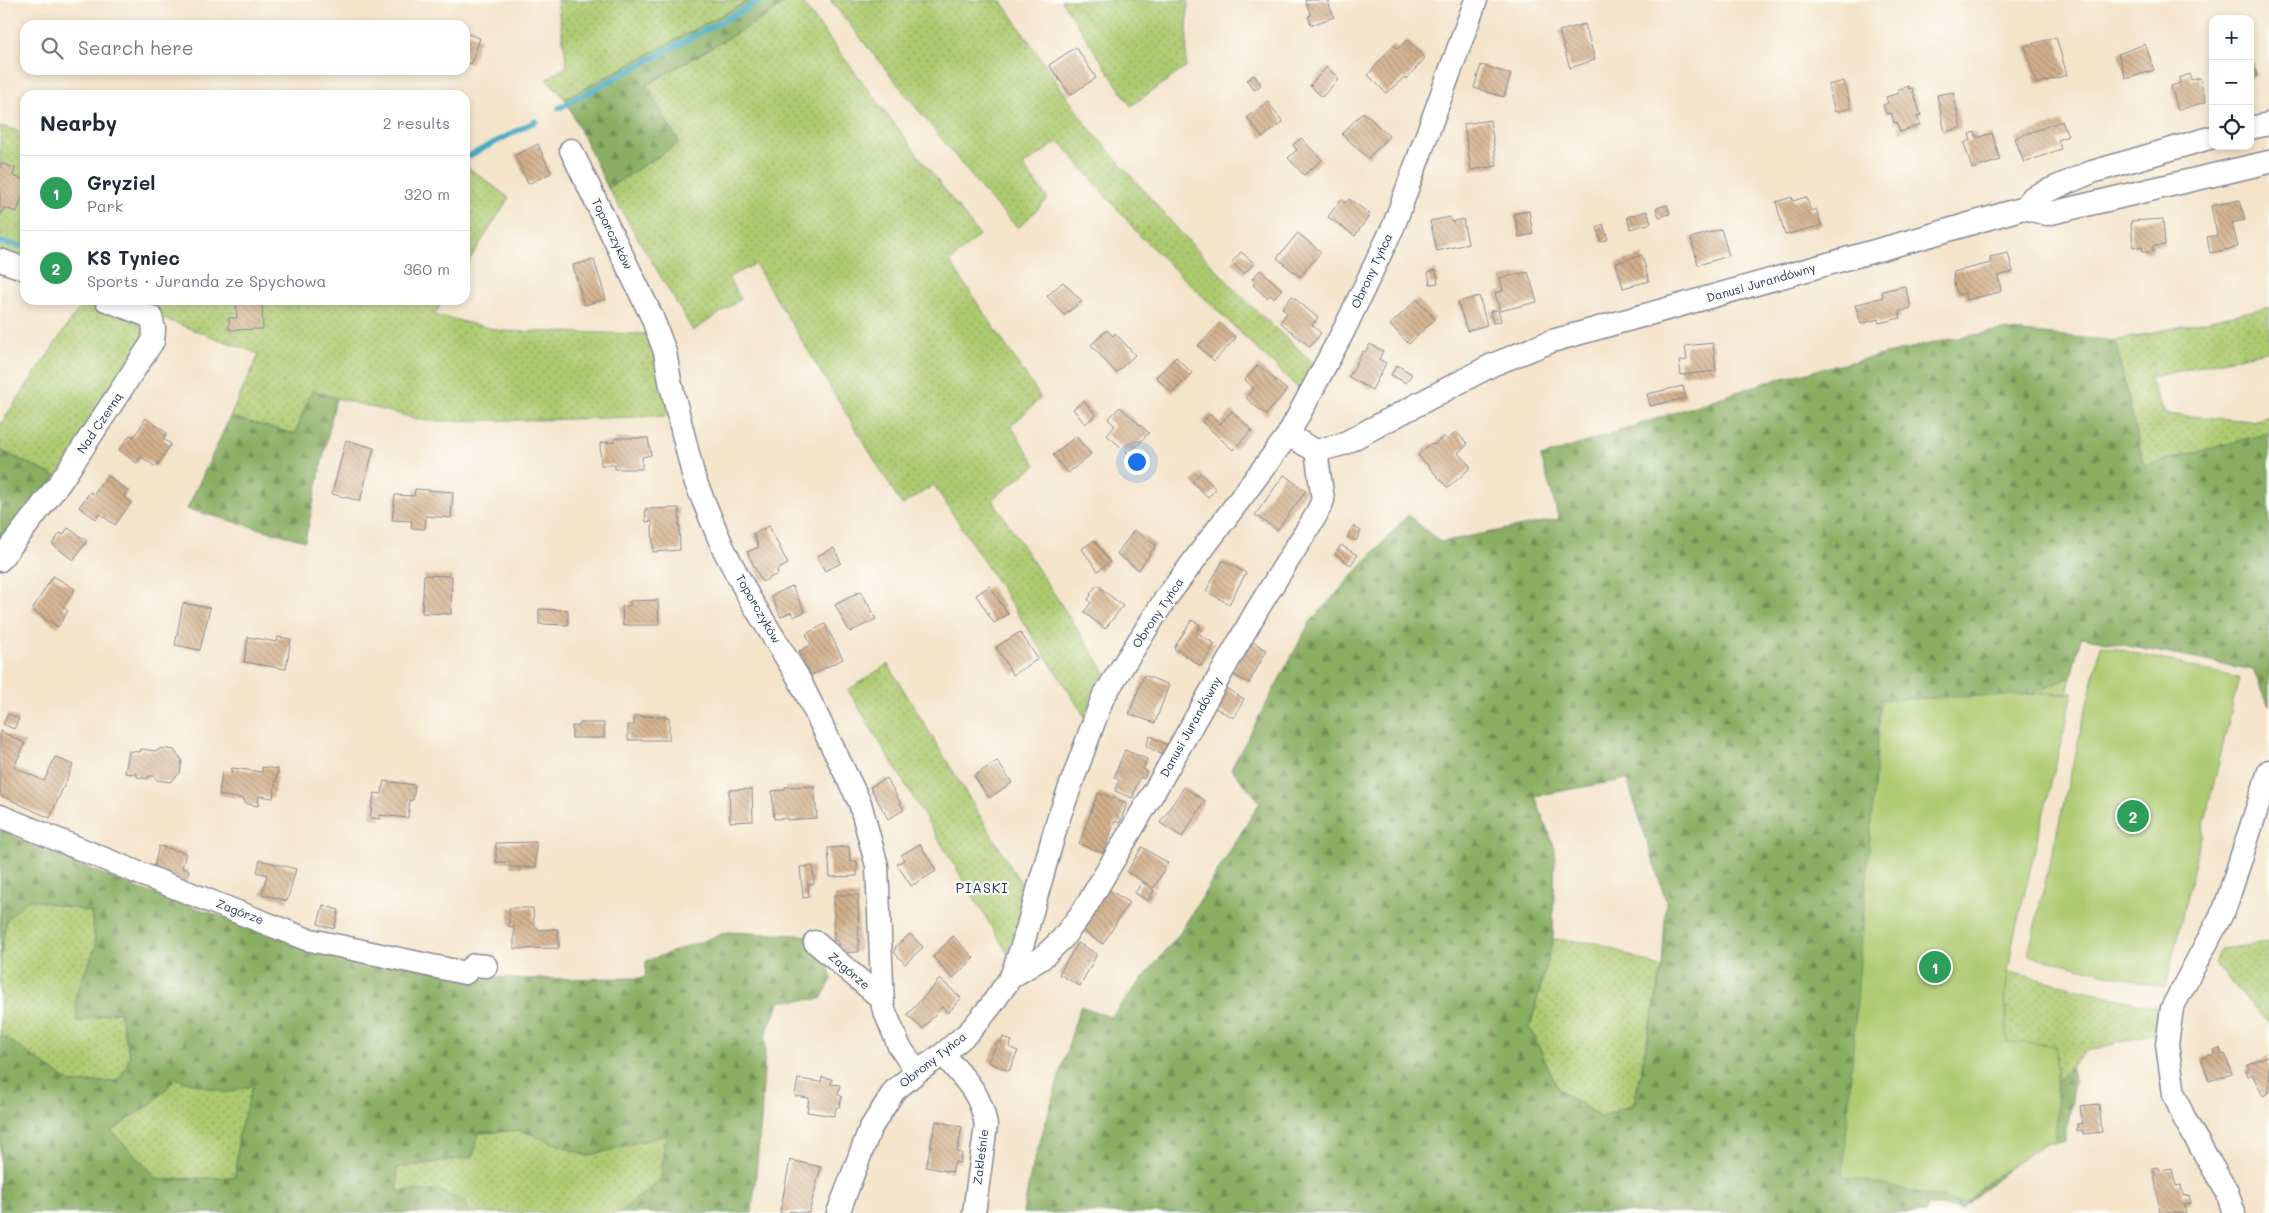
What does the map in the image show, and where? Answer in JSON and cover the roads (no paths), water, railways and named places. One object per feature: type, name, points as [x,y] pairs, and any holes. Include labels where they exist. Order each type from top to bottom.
[{"type":"street","name":"Obrony Tyńca","points":[[838,1213],[870,1129],[894,1091],[969,1032],[990,1007],[1011,977],[1023,943],[1058,820],[1103,697],[1166,598],[1288,435],[1344,330],[1394,225],[1476,0]]},
{"type":"street","points":[[2254,127],[2269,124]]},
{"type":"street","name":"Danusi Jurandówny","points":[[1011,977],[1042,958],[1062,939],[1084,910],[1162,778],[1257,610],[1315,517],[1323,500],[1316,451],[1343,444],[1492,365],[1552,341],[2024,208],[2033,197],[2092,172],[2209,138]]},
{"type":"street","name":"Toporczyków","points":[[571,150],[655,325],[665,352],[674,400],[694,478],[723,548],[750,599],[798,677],[860,803],[877,866],[883,1000],[899,1046],[917,1072]]},
{"type":"street","points":[[2024,208],[2046,214],[2269,162]]},
{"type":"street","points":[[0,260],[20,267]]},
{"type":"street","name":"Nad Czerną","points":[[0,560],[61,480],[153,341],[154,330],[151,317],[119,305]]},
{"type":"street","points":[[1288,435],[1316,451]]},
{"type":"street","points":[[2234,1213],[2227,1192],[2191,1132],[2174,1094],[2167,1044],[2172,1008],[2225,908],[2269,771]]},
{"type":"street","name":"Zagórze","points":[[0,816],[306,939],[465,973],[474,965],[486,966]]},
{"type":"street","name":"Zagórze","points":[[815,942],[883,1000]]},
{"type":"street","name":"Zakleśnie","points":[[943,1054],[973,1089],[979,1098],[983,1111],[985,1135],[974,1213]]},
{"type":"waterway","points":[[559,108],[762,0]]},
{"type":"waterway","points":[[470,155],[536,121]]},
{"type":"waterway","points":[[0,242],[20,246]]},
{"type":"place","name":"KS Tyniec","points":[[2133,816]]},
{"type":"place","name":"Gryziel","points":[[1935,967]]},
{"type":"district","name":"PIASKI","points":[[982,888]]}]
